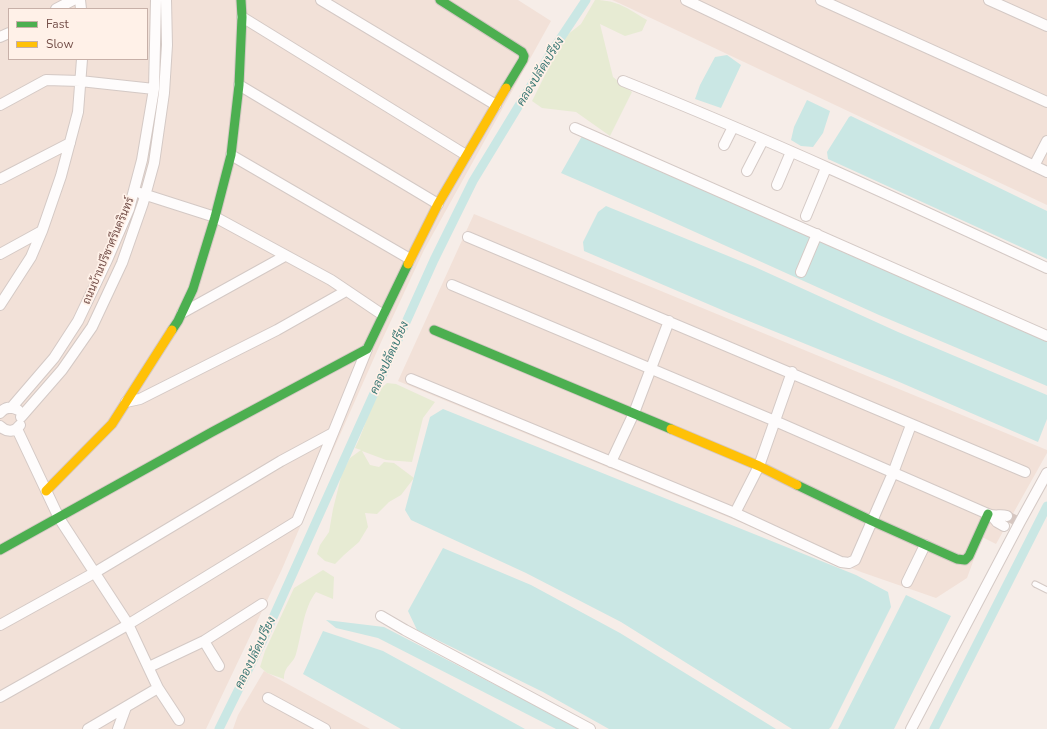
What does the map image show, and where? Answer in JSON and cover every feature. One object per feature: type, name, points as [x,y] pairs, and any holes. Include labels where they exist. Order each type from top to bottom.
[{"type":"street","points":[[58,8],[73,0]]},
{"type":"street","name":"ถนนบ้านปรีชาศรีนครินทร์","points":[[4,408],[54,358],[78,321],[108,260],[129,209],[142,160],[154,89],[156,0]]},
{"type":"street","name":"ถนนบ้านปรีชาศรีนครินทร์","points":[[21,417],[62,370],[92,327],[122,263],[146,195],[154,163],[164,93],[167,45],[166,0]]},
{"type":"street","points":[[46,491],[112,424],[178,321],[192,289],[231,155],[238,85],[242,17],[241,0]]},
{"type":"street","points":[[321,0],[496,105]]},
{"type":"street","points":[[0,697],[128,624],[297,521],[367,349],[410,259],[438,204],[524,56],[522,52],[440,0]]},
{"type":"street","points":[[686,0],[1047,172]]},
{"type":"street","points":[[821,0],[1047,102]]},
{"type":"street","points":[[989,0],[1047,26]]},
{"type":"street","points":[[242,17],[466,155]]},
{"type":"street","points":[[0,305],[31,257],[42,231],[61,176],[78,112],[82,60]]},
{"type":"street","points":[[0,105],[46,80],[80,81],[154,89]]},
{"type":"street","points":[[623,80],[791,152],[1047,268]]},
{"type":"street","points":[[238,85],[438,204]]},
{"type":"street","points":[[724,145],[733,127]]},
{"type":"street","points":[[575,128],[1047,336]]},
{"type":"street","points":[[748,171],[763,140]]},
{"type":"street","points":[[1034,166],[1047,141]]},
{"type":"street","points":[[0,180],[70,143]]},
{"type":"street","points":[[777,185],[791,152]]},
{"type":"street","points":[[231,155],[410,259]]},
{"type":"street","points":[[806,216],[826,168]]},
{"type":"street","points":[[135,191],[214,217],[331,280],[384,315]]},
{"type":"street","points":[[0,254],[42,231]]},
{"type":"street","points":[[800,272],[817,234]]},
{"type":"street","points":[[468,236],[1025,472]]},
{"type":"street","points":[[182,313],[286,256]]},
{"type":"street","points":[[452,285],[775,421],[990,515],[1001,514],[1012,524]]},
{"type":"street","points":[[126,402],[140,399],[277,330],[346,290]]},
{"type":"street","points":[[611,462],[634,413],[669,321]]},
{"type":"street","points":[[434,330],[759,466],[872,521],[957,559],[965,560],[969,556],[990,515]]},
{"type":"street","points":[[0,550],[212,432],[367,349]]},
{"type":"street","points":[[735,513],[759,466],[792,372]]},
{"type":"street","points":[[411,378],[735,513],[840,562],[849,563],[855,560],[912,425]]},
{"type":"street","name":"ถนนบ้านปรีชาศรีนครินทร์","points":[[4,408],[18,411],[22,422],[17,429]]},
{"type":"street","points":[[2,432],[14,431],[17,429],[59,518],[128,624],[158,688],[179,720]]},
{"type":"street","points":[[0,625],[94,572],[282,461],[333,433]]},
{"type":"street","points":[[911,729],[1012,524],[1047,473]]},
{"type":"street","points":[[907,582],[925,545]]},
{"type":"street","points":[[148,667],[204,641],[262,604]]},
{"type":"street","points":[[382,616],[412,634],[590,729]]},
{"type":"street","points":[[204,641],[219,666]]},
{"type":"street","points":[[88,729],[158,688]]},
{"type":"street","points":[[268,698],[325,729]]},
{"type":"street","points":[[118,729],[126,707]]},
{"type":"lane","points":[[1035,584],[1047,590]]},
{"type":"shaded area","points":[[0,0],[518,0],[551,21],[424,250],[382,340],[282,569],[206,729],[0,729]]},
{"type":"shaded area","points":[[612,0],[1047,0],[1047,205],[619,3]]},
{"type":"shaded area","points":[[474,214],[1047,450],[1047,453],[996,544],[982,537],[967,578],[936,598],[861,572],[398,381]]},
{"type":"shaded area","points":[[264,671],[370,729],[233,729],[238,715]]},
{"type":"green space","points":[[595,0],[617,3],[647,20],[642,31],[625,36],[600,24],[613,77],[632,92],[610,136],[576,112],[542,108],[532,101],[554,57],[557,43],[581,24]]},
{"type":"green space","points":[[387,383],[396,384],[435,402],[423,418],[412,462],[386,460],[362,451],[370,465],[379,467],[384,462],[394,463],[414,478],[401,495],[389,502],[377,514],[365,513],[368,527],[359,542],[335,564],[325,561],[317,554],[320,545],[329,532],[342,473],[350,458],[361,450],[355,448],[364,427],[370,407],[378,392]]},
{"type":"green space","points":[[323,570],[334,577],[333,599],[316,592],[308,606],[295,658],[285,671],[284,679],[267,673],[260,667],[265,651],[294,588]]},
{"type":"water","points":[[727,55],[741,65],[721,108],[695,99],[700,85],[715,57]]},
{"type":"water","points":[[807,100],[830,111],[823,133],[813,147],[801,146],[791,140],[794,127]]},
{"type":"water","points":[[851,116],[1047,211],[1047,259],[828,159],[827,152]]},
{"type":"water","points":[[582,136],[1047,341],[1047,386],[879,315],[561,173]]},
{"type":"water","points":[[606,206],[755,267],[898,332],[1047,395],[1047,419],[1038,442],[897,381],[729,313],[584,251],[583,242],[598,212]]},
{"type":"water","points":[[443,409],[856,575],[888,592],[891,607],[831,727],[829,729],[792,729],[621,622],[526,573],[411,520],[405,510],[430,417]]},
{"type":"water","points":[[443,548],[531,585],[620,633],[776,729],[609,729],[543,692],[417,630],[408,611]]},
{"type":"water","points":[[906,595],[951,616],[894,729],[838,729]]},
{"type":"water","points":[[326,620],[384,627],[580,729],[556,729],[378,638],[336,628]]},
{"type":"water","points":[[323,631],[383,651],[525,729],[401,729],[303,674]]},
{"type":"waterway","name":"คลองปลัดเปรียง","points":[[219,729],[262,642],[434,260],[473,181],[552,51],[586,0]]},
{"type":"waterway","points":[[934,729],[1047,506]]},
{"type":"tunnel","points":[[1007,516],[1015,520]]},
{"type":"traffic: fast","points":[[172,330],[178,321],[193,289],[215,217],[231,155],[239,85],[242,17],[241,0]]},
{"type":"traffic: fast","points":[[440,0],[522,52],[524,56],[523,60],[506,88]]},
{"type":"traffic: fast","points":[[0,550],[212,432],[367,349],[408,264]]},
{"type":"traffic: fast","points":[[434,330],[671,429]]},
{"type":"traffic: fast","points":[[797,485],[957,559],[965,560],[969,556],[988,514]]},
{"type":"traffic: slow","points":[[408,264],[438,204],[506,88]]},
{"type":"traffic: slow","points":[[46,491],[112,424],[172,330]]},
{"type":"traffic: slow","points":[[671,429],[759,466],[797,485]]}]
